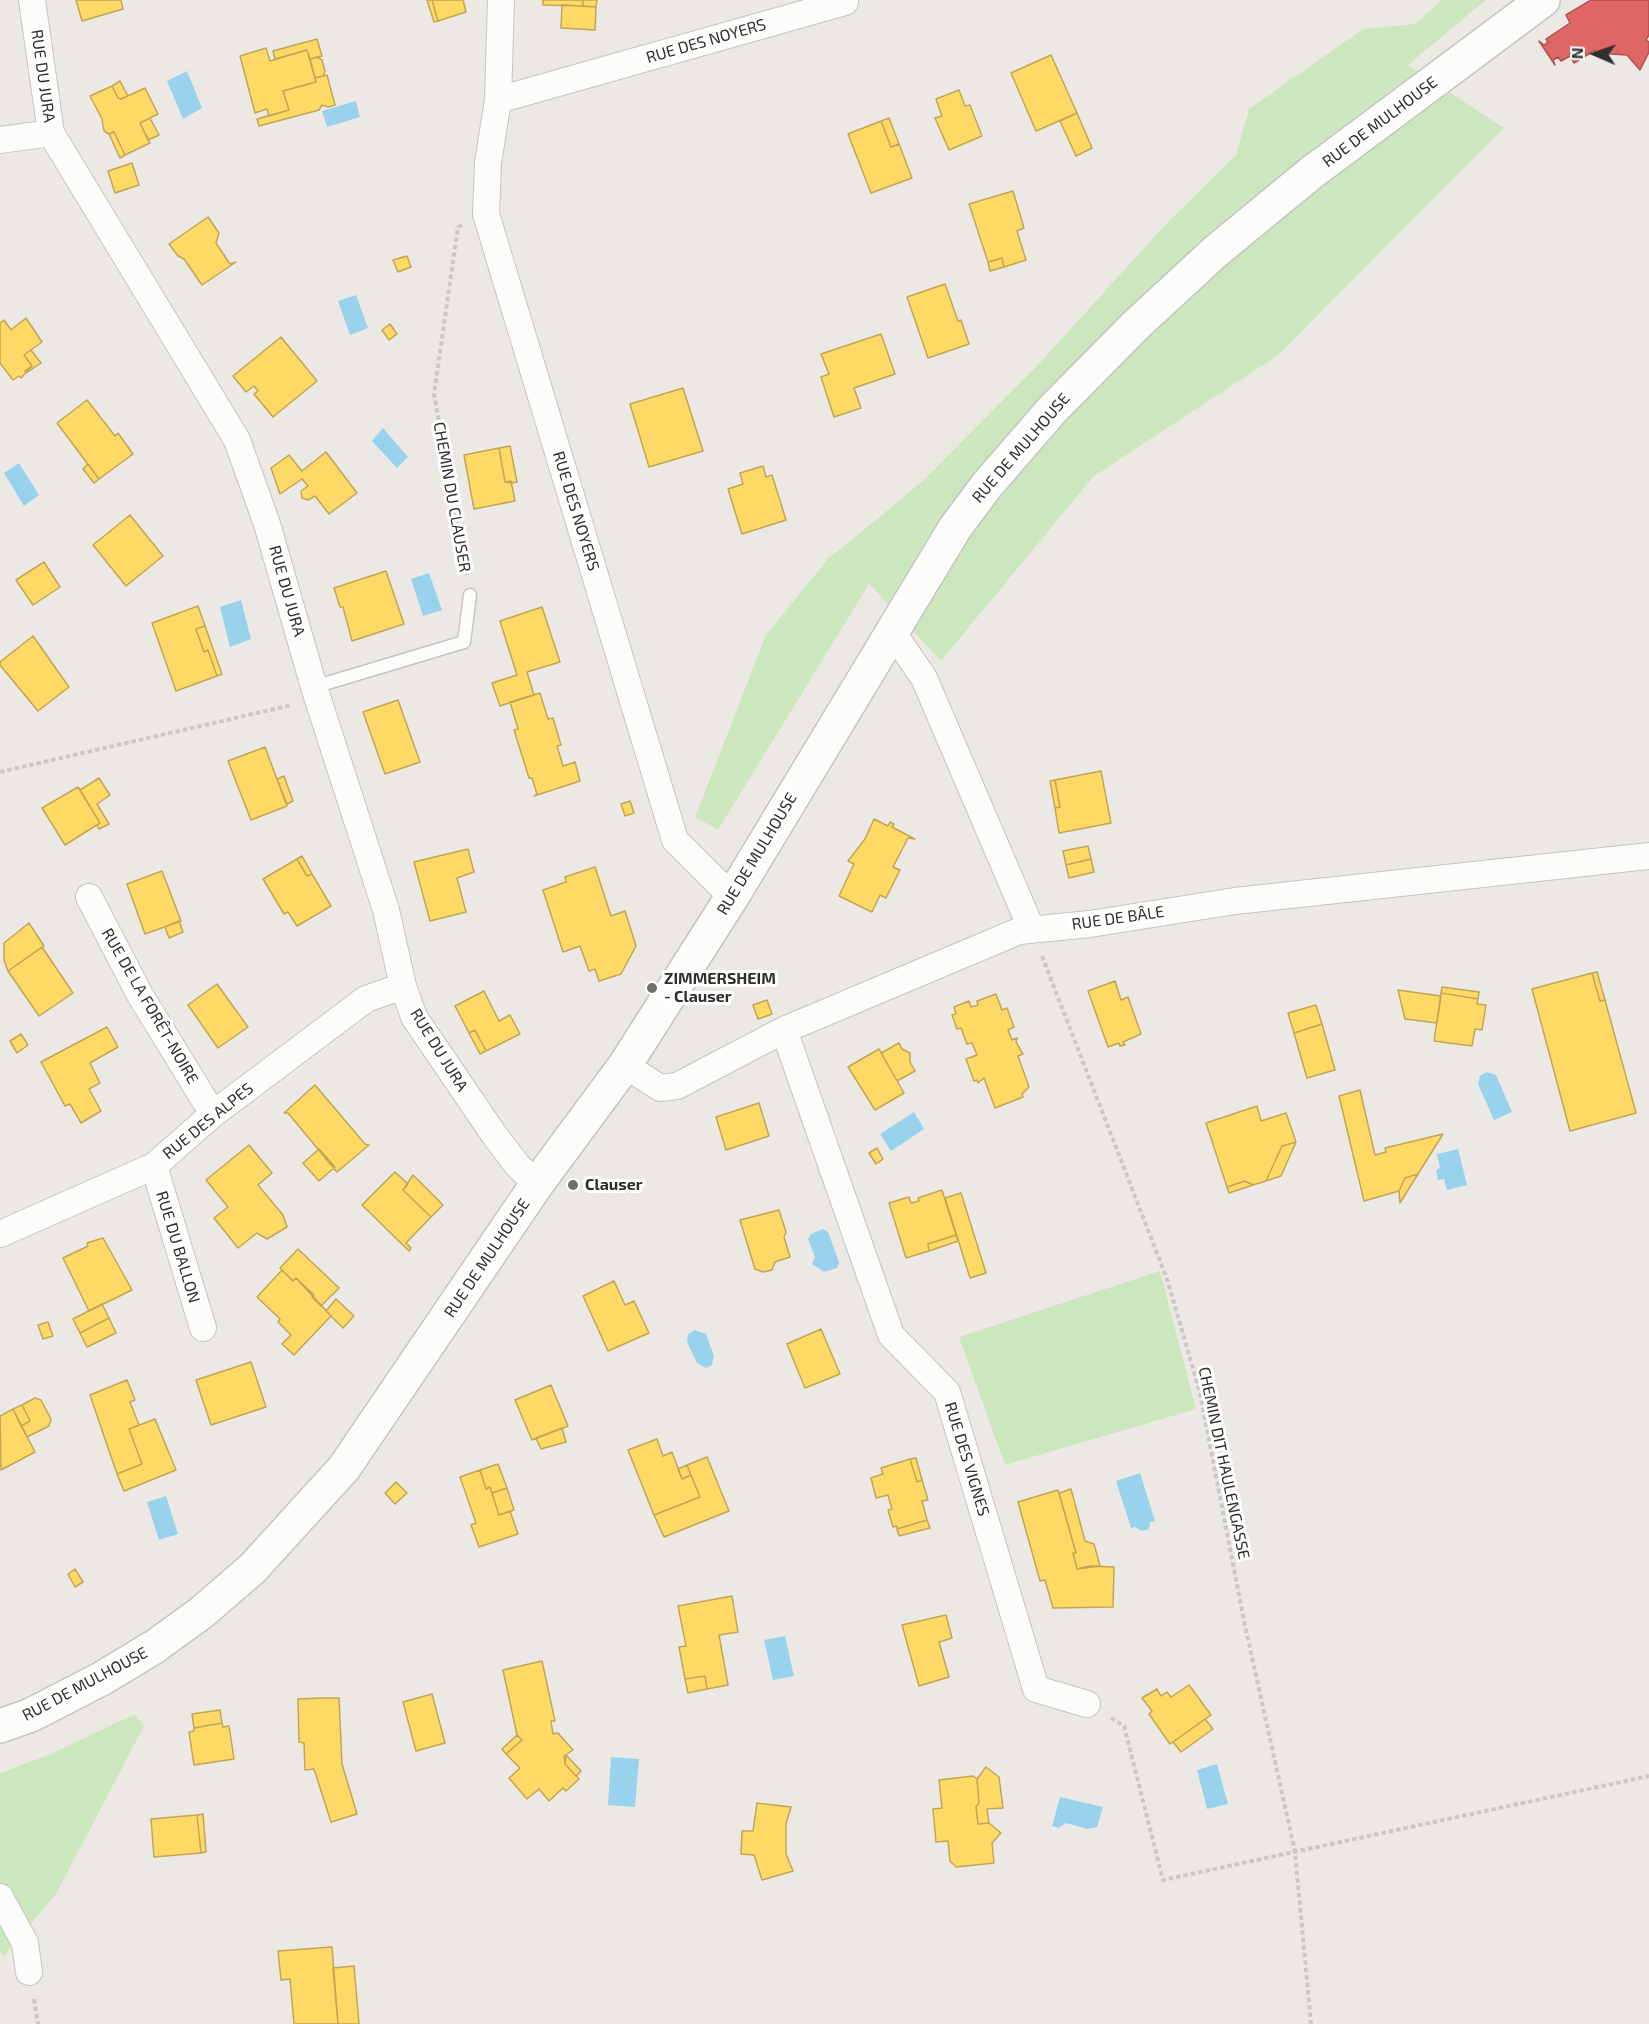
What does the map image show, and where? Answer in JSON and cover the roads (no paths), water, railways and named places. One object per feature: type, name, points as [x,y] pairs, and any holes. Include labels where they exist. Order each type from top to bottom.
[{"type":"main road","name":"RUE DE MULHOUSE","points":[[0,1726],[30,1715],[101,1679],[154,1647],[201,1613],[254,1568],[344,1468],[537,1184],[625,1065],[732,897],[891,630],[955,528],[987,485],[1052,410],[1135,326],[1215,252],[1311,173],[1543,0]]},
{"type":"street","name":"RUE DU JURA","points":[[32,0],[51,134],[237,440],[267,524],[316,693],[386,910],[403,986],[414,1017],[495,1136],[518,1166],[537,1184]]},
{"type":"street","name":"RUE DES NOYERS","points":[[501,0],[498,100],[488,163],[486,214],[675,840],[732,897]]},
{"type":"street","name":"RUE DES NOYERS","points":[[498,100],[845,2]]},
{"type":"street","points":[[0,140],[51,134]]},
{"type":"street","points":[[891,630],[924,678],[1030,928]]},
{"type":"street","name":"RUE DE BÂLE","points":[[625,1065],[660,1088],[677,1086],[783,1030],[1030,928],[1089,924],[1234,901],[1649,856]]},
{"type":"street","name":"RUE DE LA FORÊT-NOIRE","points":[[89,897],[140,994],[213,1114]]},
{"type":"street","name":"RUE DES ALPES","points":[[0,1234],[154,1166],[213,1114],[366,999],[403,986]]},
{"type":"street","name":"RUE DES VIGNES","points":[[783,1030],[891,1335],[947,1392],[1036,1689],[1087,1704]]},
{"type":"street","name":"RUE DU BALLON","points":[[154,1166],[202,1328]]},
{"type":"street","points":[[0,1897],[25,1943],[29,1972]]},
{"type":"lane","name":"CHEMIN DU CLAUSER","points":[[316,693],[464,642],[470,595]]},
{"type":"water","points":[[187,71],[202,108],[183,119],[167,81]]},
{"type":"water","points":[[356,101],[360,117],[327,127],[322,111]]},
{"type":"water","points":[[356,295],[368,328],[350,335],[338,301]]},
{"type":"water","points":[[383,428],[408,457],[397,468],[372,441]]},
{"type":"water","points":[[19,463],[39,495],[24,506],[4,473]]},
{"type":"water","points":[[429,573],[442,610],[423,616],[411,579]]},
{"type":"water","points":[[241,600],[251,639],[230,647],[220,607]]},
{"type":"water","points":[[1486,1072],[1496,1075],[1512,1112],[1494,1120],[1478,1084],[1480,1076]]},
{"type":"water","points":[[914,1112],[924,1129],[891,1151],[880,1134]]},
{"type":"water","points":[[1458,1149],[1467,1185],[1447,1190],[1444,1179],[1438,1180],[1436,1170],[1440,1168],[1437,1154]]},
{"type":"water","points":[[823,1229],[828,1232],[839,1262],[837,1268],[824,1272],[812,1264],[815,1257],[808,1239],[811,1234]]},
{"type":"water","points":[[695,1330],[706,1334],[714,1356],[712,1365],[706,1368],[697,1363],[687,1342],[688,1334]]},
{"type":"water","points":[[1140,1473],[1155,1521],[1150,1522],[1149,1529],[1141,1531],[1135,1527],[1131,1528],[1116,1481]]},
{"type":"water","points":[[166,1496],[178,1534],[159,1540],[147,1502]]},
{"type":"water","points":[[785,1636],[794,1676],[773,1680],[764,1640]]},
{"type":"water","points":[[611,1757],[639,1759],[635,1807],[608,1805]]},
{"type":"water","points":[[1217,1764],[1228,1804],[1207,1809],[1197,1770]]},
{"type":"water","points":[[1060,1797],[1103,1807],[1097,1827],[1087,1829],[1066,1823],[1059,1828],[1052,1826]]},
{"type":"place","name":"ZIMMERSHEIM - Clauser","points":[[652,988]]},
{"type":"place","name":"Clauser","points":[[573,1185]]}]
